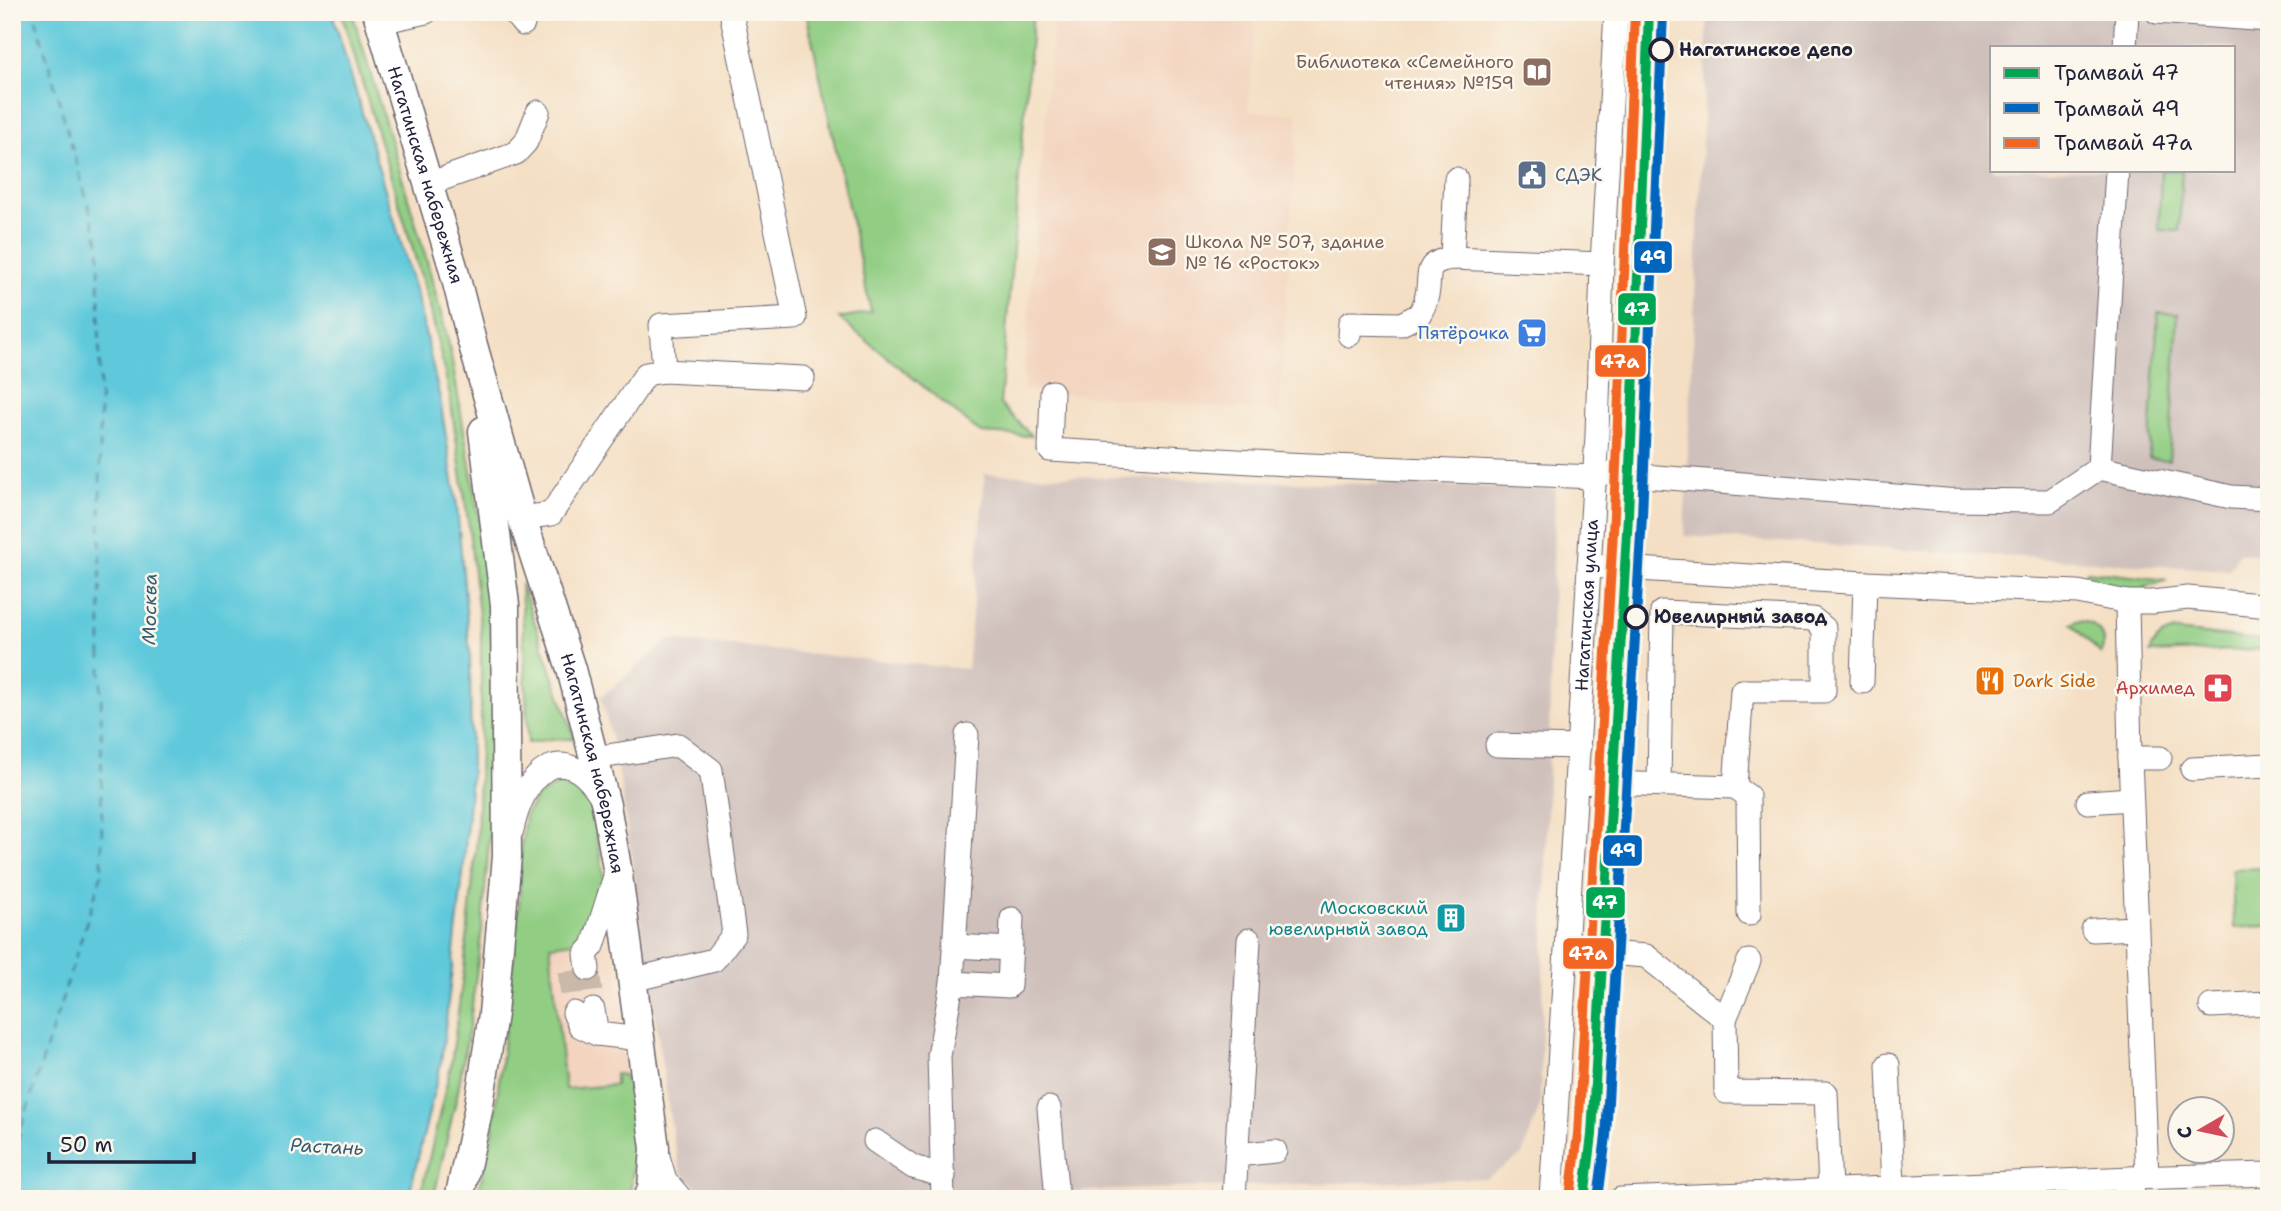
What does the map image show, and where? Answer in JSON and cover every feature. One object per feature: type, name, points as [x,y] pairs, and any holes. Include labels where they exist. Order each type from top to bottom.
[{"type":"main road","name":"Нагатинская набережная","points":[[378,17],[453,267],[522,518],[571,669],[607,805],[655,1148],[652,1188],[648,1199]]},
{"type":"main road","name":"Нагатинская набережная","points":[[459,1199],[478,1111],[493,1014],[506,856],[505,605],[471,338]]},
{"type":"street","points":[[378,17],[426,12]]},
{"type":"street","points":[[664,371],[661,325],[794,318],[731,12]]},
{"type":"street","name":"Нагатинская улица","points":[[1551,1199],[1594,475],[1616,12]]},
{"type":"street","points":[[2125,46],[2127,12]]},
{"type":"street","points":[[2157,12],[2269,20]]},
{"type":"street","points":[[428,184],[516,153],[526,142],[537,113]]},
{"type":"street","points":[[2099,468],[2117,172]]},
{"type":"street","points":[[1452,258],[1456,179]]},
{"type":"street","points":[[1349,335],[1350,323],[1401,324],[1419,315],[1427,298],[1429,270],[1437,261],[1452,258],[1602,264]]},
{"type":"street","points":[[522,518],[551,514],[646,373],[664,371],[803,378]]},
{"type":"street","points":[[1052,391],[1049,450],[1286,464],[1594,475],[1946,500],[2050,501],[2099,468],[2231,497],[2269,499]]},
{"type":"street","points":[[1589,566],[2078,593],[2127,603],[2188,597],[2269,606]]},
{"type":"street","points":[[1862,682],[1865,583]]},
{"type":"street","points":[[2127,603],[2136,928],[2137,1185]]},
{"type":"street","points":[[1659,784],[1662,612],[1814,619],[1824,628],[1824,691],[1742,691],[1735,787]]},
{"type":"street","points":[[943,1187],[939,1056],[952,984],[967,735]]},
{"type":"street","points":[[594,758],[678,745],[711,770],[734,934],[714,960],[632,980]]},
{"type":"street","points":[[1497,745],[1579,747]]},
{"type":"street","points":[[2130,758],[2160,758]]},
{"type":"street","points":[[2192,769],[2269,765]]},
{"type":"street","points":[[506,856],[514,820],[526,789],[535,776],[546,768],[572,767],[596,787],[607,805]]},
{"type":"street","points":[[1576,782],[1735,787],[1748,796],[1749,914]]},
{"type":"street","points":[[2088,802],[2131,799]]},
{"type":"street","points":[[581,965],[593,946],[617,868]]},
{"type":"street","points":[[952,984],[1009,986],[1012,919]]},
{"type":"street","points":[[2093,930],[2136,928]]},
{"type":"street","points":[[1234,1199],[1249,940]]},
{"type":"street","points":[[954,946],[1011,949]]},
{"type":"street","points":[[1567,950],[1646,956],[1725,1019]]},
{"type":"street","points":[[1749,961],[1725,1019],[1726,1092],[1826,1093],[1836,1193]]},
{"type":"street","points":[[2211,1006],[2269,1003]]},
{"type":"street","points":[[583,1011],[597,1034],[641,1039]]},
{"type":"street","points":[[1888,1065],[1893,1188]]},
{"type":"street","points":[[1049,1108],[1057,1199]]},
{"type":"street","points":[[875,1141],[943,1187]]},
{"type":"street","points":[[655,1148],[665,1180],[681,1199]]},
{"type":"street","points":[[1237,1155],[1275,1151]]},
{"type":"street","points":[[1621,1199],[1836,1193],[1893,1188],[2137,1185],[2269,1174]]},
{"type":"shaded area","name":"Школа № 507, здание № 16 «Росток»","points":[[1166,12],[1256,12],[1248,111],[1298,114],[1279,412],[1023,390],[1053,26]]},
{"type":"shaded area","points":[[1708,12],[2269,12],[2269,555],[2239,553],[2229,570],[1684,536]]},
{"type":"shaded area","points":[[985,474],[1555,489],[1540,1106],[1522,1155],[1487,1178],[840,1199],[725,1199],[706,1196],[681,1172],[673,1138],[617,760],[601,697],[669,640],[967,669]]},
{"type":"shaded area","points":[[611,927],[635,1093],[563,1103],[546,937]]},
{"type":"green space","points":[[341,12],[352,12],[427,261],[449,344],[481,528],[491,611],[494,679],[493,796],[481,937],[458,1091],[434,1196],[428,1196],[422,1189],[451,1065],[477,838],[481,633],[450,396],[429,303]]},
{"type":"green space","points":[[806,12],[1033,12],[1000,404],[1032,436],[981,433],[839,318],[871,312]]},
{"type":"green space","points":[[2161,172],[2182,172],[2179,231],[2159,230]]},
{"type":"green space","points":[[2158,313],[2178,314],[2169,460],[2149,458]]},
{"type":"green space","points":[[2086,571],[2168,580],[2141,591],[2085,585]]},
{"type":"green space","points":[[521,583],[575,739],[550,739],[528,743]]},
{"type":"green space","points":[[2076,621],[2089,623],[2098,630],[2103,640],[2101,654],[2071,624]]},
{"type":"green space","points":[[2176,631],[2269,641],[2269,649],[2150,653],[2160,638]]},
{"type":"green space","points":[[558,784],[577,790],[592,805],[604,878],[583,941],[550,945],[565,1089],[615,1085],[615,1074],[624,1075],[630,1089],[636,1119],[630,1196],[629,1199],[476,1199],[493,1133],[520,897],[520,857],[525,815],[538,796]]},
{"type":"green space","points":[[2269,868],[2269,926],[2234,928],[2232,869]]},
{"type":"water","points":[[12,12],[332,12],[416,293],[440,399],[457,506],[470,654],[471,775],[463,874],[441,1063],[408,1199],[12,1199]]},
{"type":"ferry route","points":[[12,1157],[102,873],[99,243],[34,12]]},
{"type":"tunnel","points":[[588,969],[593,1010]]},
{"type":"tunnel","points":[[569,971],[574,1013]]},
{"type":"tram line","name":"47а","points":[[1570,1197],[1578,1134],[1614,514],[1635,12]]},
{"type":"tram line","name":"47","points":[[1584,1199],[1592,1135],[1628,515],[1649,12]]},
{"type":"tram line","name":"49","points":[[1598,1199],[1606,1136],[1642,516],[1663,13]]},
{"type":"place","name":"Нагатинское депо","points":[[1661,50]]},
{"type":"place","name":"Библиотека «Семейного чтения» №159","points":[[1537,72]]},
{"type":"place","name":"СДЭК","points":[[1532,175]]},
{"type":"place","name":"Школа № 507, здание № 16 «Росток»","points":[[1162,252]]},
{"type":"place","name":"Пятёрочка","points":[[1532,333]]},
{"type":"place","name":"Ювелирный завод","points":[[1636,617]]},
{"type":"place","name":"Dark Side","points":[[1990,681]]},
{"type":"place","name":"Архимед","points":[[2218,688]]},
{"type":"place","name":"Московский ювелирный завод","points":[[1451,918]]},
{"type":"water label","name":"Москва","points":[[149,609]]},
{"type":"water label","name":"Растань","points":[[327,1146]]}]
